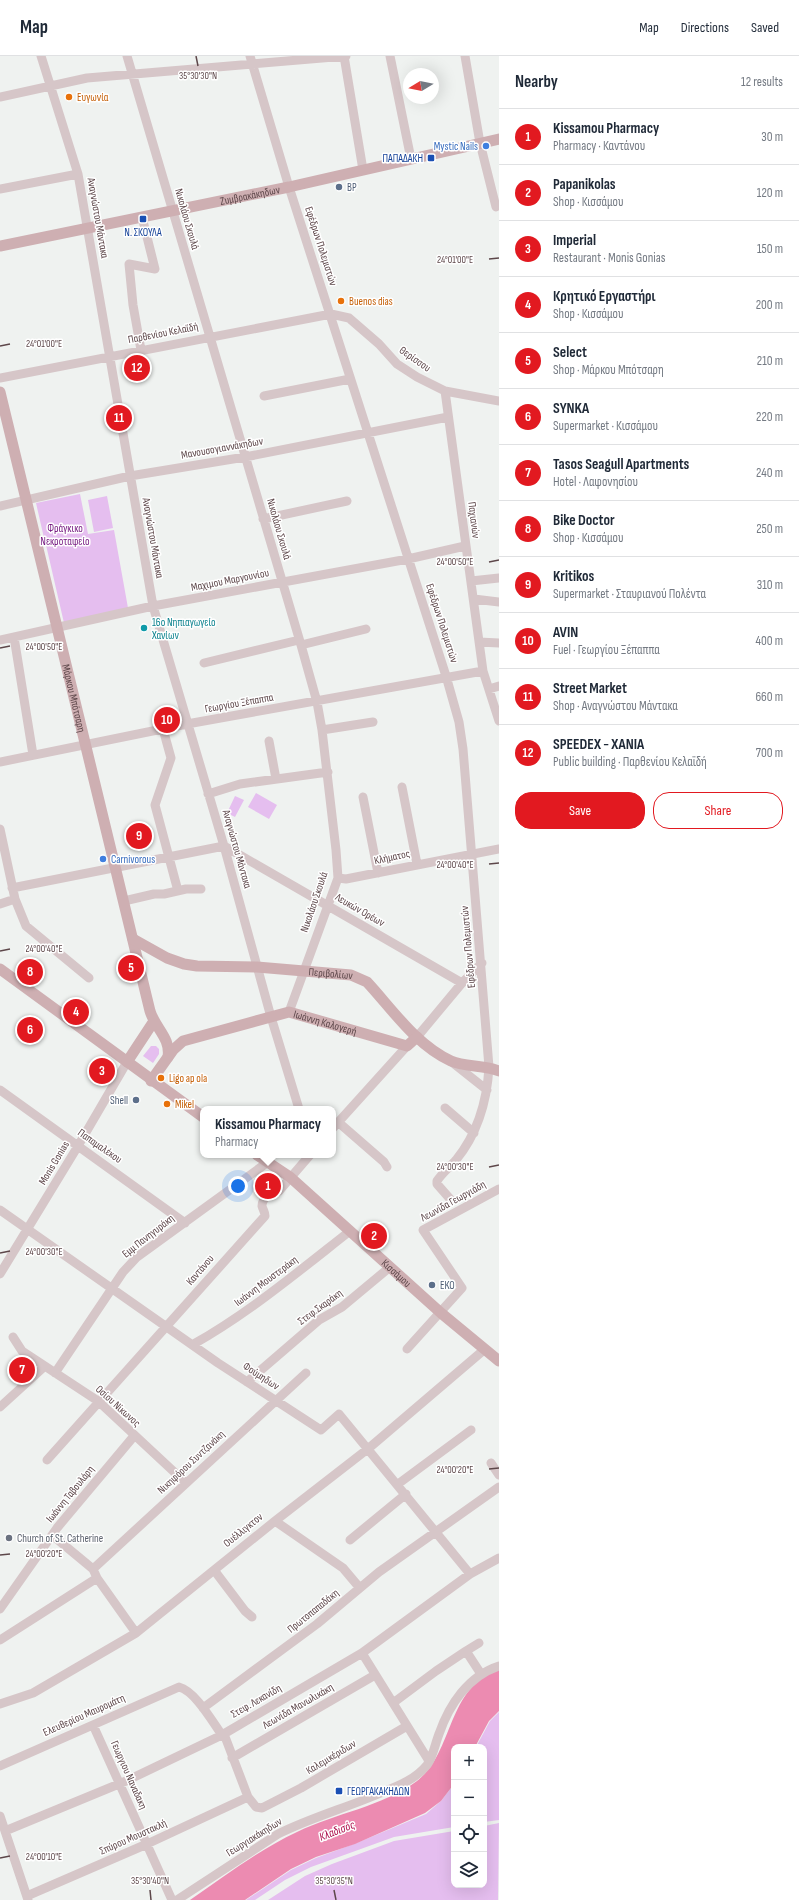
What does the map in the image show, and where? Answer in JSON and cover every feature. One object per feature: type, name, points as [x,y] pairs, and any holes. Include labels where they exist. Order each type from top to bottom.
[{"type":"main road","name":"Ζυμβρακάκηδων","points":[[0,246],[289,187],[499,139]]},
{"type":"main road","name":"Μάρκου Μπότσαρη","points":[[0,392],[152,1017],[167,1043]]},
{"type":"main road","name":"Περιβολίων","points":[[133,939],[156,953],[184,964],[212,967],[257,967],[358,977],[366,982],[416,1036],[438,1054],[452,1062],[494,1069]]},
{"type":"main road","points":[[0,969],[151,1081],[200,1115]]},
{"type":"main road","name":"Μάρκου Μπότσαρη","points":[[149,1005],[152,1024],[157,1037],[167,1043]]},
{"type":"main road","name":"Ιωάννη Καλογερή","points":[[183,1041],[288,1012],[407,1046]]},
{"type":"main road","points":[[127,1062],[152,1024]]},
{"type":"main road","points":[[407,1046],[416,1036]]},
{"type":"main road","points":[[151,1081],[177,1046],[183,1041]]},
{"type":"main road","points":[[168,1058],[167,1043],[183,1041]]},
{"type":"main road","name":"Κισσάμου","points":[[262,1158],[290,1177],[441,1313],[499,1361]]},
{"type":"street","name":"Αναγνώστου Μάντακα","points":[[42,56],[78,174],[153,606],[224,846],[257,967],[298,1106]]},
{"type":"street","name":"Νικολάου Σκουλά","points":[[127,56],[300,642],[317,702],[322,730],[328,772],[338,878],[327,904],[288,1012]]},
{"type":"street","points":[[0,97],[52,87],[87,78],[251,60],[345,56],[363,170]]},
{"type":"street","points":[[390,56],[411,159]]},
{"type":"street","points":[[465,56],[480,143],[496,207]]},
{"type":"street","name":"Εφέδρων Πολεμιστών","points":[[251,60],[289,187],[446,676],[461,735],[482,963],[494,1069],[481,1115],[474,1133],[456,1160],[437,1181],[437,1184],[451,1200]]},
{"type":"street","points":[[0,190],[78,174]]},
{"type":"street","points":[[141,350],[133,305],[129,264],[155,269],[142,217]]},
{"type":"street","name":"Παρθενίου Κελαϊδή","points":[[0,378],[331,314]]},
{"type":"street","name":"Θερίσσου","points":[[331,314],[349,318],[379,344],[397,364],[445,391],[499,401]]},
{"type":"street","points":[[264,396],[350,379]]},
{"type":"street","name":"Παχιανών","points":[[445,391],[483,671],[499,721]]},
{"type":"street","name":"Μανουσογιαννάκηδων","points":[[0,506],[130,476],[245,457],[448,417]]},
{"type":"street","points":[[263,519],[347,501]]},
{"type":"street","name":"Μαχιμου Mαργουνίου","points":[[0,640],[153,606],[408,559],[465,546]]},
{"type":"street","points":[[471,581],[499,578]]},
{"type":"street","points":[[474,599],[499,602]]},
{"type":"street","points":[[204,663],[366,629]]},
{"type":"street","points":[[14,637],[33,755]]},
{"type":"street","points":[[479,642],[499,643]]},
{"type":"street","name":"Γεωργίου Ξέπαππα","points":[[0,762],[187,724],[317,702],[446,676],[483,671]]},
{"type":"street","points":[[489,689],[499,686]]},
{"type":"street","points":[[322,730],[373,722]]},
{"type":"street","points":[[163,729],[171,758],[155,805],[178,891]]},
{"type":"street","points":[[269,741],[276,779]]},
{"type":"street","points":[[208,794],[240,784],[328,772]]},
{"type":"street","points":[[402,787],[416,864]]},
{"type":"street","points":[[363,797],[378,873]]},
{"type":"street","points":[[0,829],[2,850],[12,888],[26,926],[89,978]]},
{"type":"street","points":[[12,888],[224,846]]},
{"type":"street","name":"Λευκών Ορέων","points":[[224,846],[462,983]]},
{"type":"street","name":"Κλήματος","points":[[338,878],[346,879],[416,864],[499,849]]},
{"type":"street","points":[[124,901],[154,894],[164,894],[192,888],[201,889]]},
{"type":"street","points":[[0,904],[15,899]]},
{"type":"street","points":[[416,1036],[462,983],[482,963]]},
{"type":"street","points":[[387,1167],[384,1162],[336,1125],[407,1046]]},
{"type":"street","name":"Monis Gonias","points":[[0,1274],[127,1062]]},
{"type":"street","points":[[452,1062],[487,1090]]},
{"type":"street","name":"Παπαμαλέκου","points":[[0,1090],[185,1223]]},
{"type":"street","points":[[445,1108],[474,1133]]},
{"type":"street","name":"Καντάνου","points":[[47,1460],[98,1401],[265,1216],[262,1206],[266,1197],[273,1192],[279,1191],[307,1158]]},
{"type":"street","name":"Εμμ Πανηγυράκη","points":[[55,1372],[123,1272],[137,1257],[268,1162]]},
{"type":"street","name":"Λεωνίδα Γεωργιάδη","points":[[441,1313],[462,1288],[423,1230],[499,1189]]},
{"type":"street","name":"Φούμηδων","points":[[0,1210],[192,1345],[322,1430],[339,1414],[369,1448],[470,1574]]},
{"type":"street","name":"Ιωάννη Μουστεράκη","points":[[192,1345],[219,1330],[273,1292],[350,1231]]},
{"type":"street","name":"Στεφ.Σκαράκη","points":[[247,1382],[319,1320],[342,1307],[390,1267]]},
{"type":"street","points":[[407,1349],[441,1313]]},
{"type":"street","name":"Οσίου Νίκωνος","points":[[13,1338],[22,1351],[98,1401],[186,1483]]},
{"type":"street","name":"Ουέλλιγκτον","points":[[0,1704],[33,1693],[136,1632],[369,1448],[485,1349]]},
{"type":"street","points":[[0,1407],[45,1366]]},
{"type":"street","name":"Νικηφόρου Συντζανάκη","points":[[93,1569],[306,1373]]},
{"type":"street","points":[[398,1484],[471,1430]]},
{"type":"street","name":"Ιωάννη Ταβουλάρη","points":[[0,1609],[52,1535],[134,1436]]},
{"type":"street","points":[[491,1463],[499,1475]]},
{"type":"street","name":"Πρωτοπαπαδάκη","points":[[203,1708],[317,1624],[339,1607],[359,1588],[435,1530],[499,1487]]},
{"type":"street","points":[[350,1540],[406,1494]]},
{"type":"street","points":[[275,1521],[343,1568],[359,1588]]},
{"type":"street","points":[[52,1535],[93,1569],[97,1578],[136,1632]]},
{"type":"street","name":"Στεφ. Λεκανίδη","points":[[5,1831],[119,1784],[223,1734],[362,1653],[470,1574],[499,1558]]},
{"type":"street","points":[[214,1570],[245,1611],[252,1617]]},
{"type":"street","points":[[0,1640],[97,1578]]},
{"type":"street","points":[[393,1703],[436,1671],[479,1643]]},
{"type":"street","points":[[466,1651],[481,1674]]},
{"type":"street","points":[[362,1653],[429,1761]]},
{"type":"street","name":"Γεωργιακάκηδων","points":[[178,1900],[278,1834],[294,1826],[354,1805],[414,1777],[429,1761],[443,1722],[455,1701],[481,1674],[499,1666]]},
{"type":"street","name":"Λεωνίδα Μανωλικάκη","points":[[232,1758],[375,1675]]},
{"type":"street","name":"Ελευθερίου Μαυρομάτη","points":[[0,1766],[179,1687],[184,1688],[203,1708]]},
{"type":"street","points":[[203,1708],[223,1734],[248,1797]]},
{"type":"street","name":"Γεωργιου Ναναδακη","points":[[93,1725],[172,1900]]},
{"type":"street","name":"Καλεμικέριδων","points":[[248,1797],[256,1807],[267,1807],[407,1726]]},
{"type":"street","name":"Σπύρου Μουστακλή","points":[[27,1898],[248,1797]]},
{"type":"street","points":[[0,1816],[27,1898]]},
{"type":"green space","name":"Φράγκικο Νεκροταφείο","points":[[80,494],[88,534],[114,530],[128,608],[64,623],[46,545],[42,546],[40,539],[44,538],[36,503]]},
{"type":"green space","points":[[107,496],[113,528],[94,532],[88,500]]},
{"type":"green space","points":[[256,793],[277,805],[269,819],[248,807]]},
{"type":"green space","points":[[235,796],[244,800],[235,817],[227,813]]},
{"type":"green space","points":[[151,1046],[156,1046],[159,1049],[159,1054],[153,1063],[143,1056]]},
{"type":"green space","points":[[499,1712],[499,1820],[487,1822],[487,1744],[478,1744],[490,1721]]},
{"type":"green space","points":[[451,1788],[451,1828],[394,1837],[311,1867],[285,1880],[255,1900],[246,1900],[291,1870],[316,1858],[426,1814],[441,1801]]},
{"type":"green space","points":[[499,1823],[498,1900],[268,1900],[305,1876],[332,1864],[394,1841],[451,1832],[451,1888],[487,1888],[487,1825]]},
{"type":"water","name":"Κλαδισός","points":[[499,1669],[499,1711],[489,1721],[477,1744],[451,1744],[451,1788],[441,1801],[425,1813],[355,1844],[316,1857],[291,1869],[245,1900],[190,1900],[242,1864],[283,1839],[312,1825],[373,1804],[403,1790],[417,1781],[429,1769],[438,1754],[460,1705],[469,1691],[482,1678]]},
{"type":"place","name":"Ευγωνία","points":[[69,97]]},
{"type":"place","name":"Mystic Nails","points":[[486,146]]},
{"type":"place","name":"ΠΑΠΑΔΑΚΗ","points":[[431,158]]},
{"type":"place","name":"BP","points":[[339,187]]},
{"type":"place","name":"Ν. ΣΚΟΥΛΑ","points":[[143,219]]},
{"type":"place","name":"Buenos dias","points":[[341,301]]},
{"type":"place","name":"SPEEDEX - ΧΑΝΙΑ","points":[[137,368]]},
{"type":"place","name":"Street Market","points":[[119,418]]},
{"type":"place","name":"16ο Νηπιαγωγείο Χανίων","points":[[144,628]]},
{"type":"place","name":"AVIN","points":[[167,720]]},
{"type":"place","name":"Kritikos","points":[[139,836]]},
{"type":"place","name":"Carnivorous","points":[[103,859]]},
{"type":"place","name":"Select","points":[[131,968]]},
{"type":"place","name":"Bike Doctor","points":[[30,972]]},
{"type":"place","name":"Κρητικό Εργαστήρι","points":[[76,1012]]},
{"type":"place","name":"SYNKA","points":[[30,1030]]},
{"type":"place","name":"Imperial","points":[[102,1071]]},
{"type":"place","name":"Ligo ap ola","points":[[161,1078]]},
{"type":"place","name":"Shell","points":[[136,1100]]},
{"type":"place","name":"Mikel","points":[[167,1104]]},
{"type":"place","name":"Kissamou Pharmacy","points":[[268,1186]]},
{"type":"place","name":"Papanikolas","points":[[374,1236]]},
{"type":"place","name":"EKO","points":[[432,1285]]},
{"type":"place","name":"Tasos Seagull Apartments","points":[[22,1370]]},
{"type":"place","name":"Church of St. Catherine","points":[[9,1538]]},
{"type":"place","name":"ΓΕΩΡΓΑΚΑΚΗΔΩΝ","points":[[339,1791]]}]
